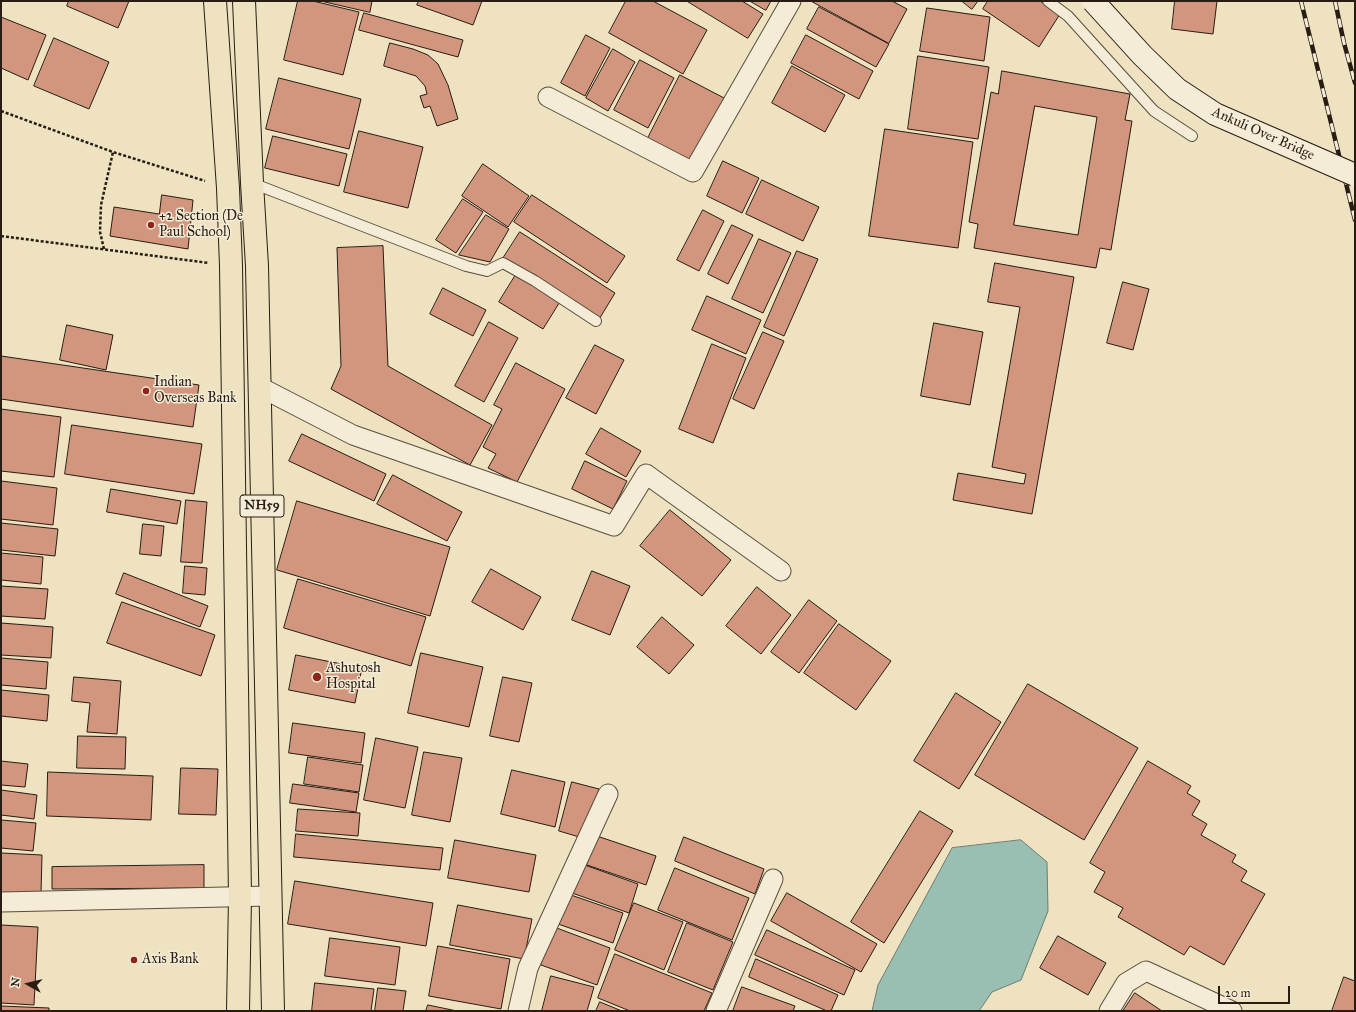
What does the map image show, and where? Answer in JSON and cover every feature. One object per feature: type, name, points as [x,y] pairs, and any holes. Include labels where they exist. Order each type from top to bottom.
[{"type":"highway","points":[[215,1],[228,188],[231,266],[240,897],[238,1011]]},
{"type":"highway","name":"NH59","points":[[244,1],[257,266],[273,1011]]},
{"type":"highway","points":[[231,266],[257,266]]},
{"type":"main road","name":"Ankuli Over Bridge","points":[[1092,1],[1142,55],[1177,89],[1215,114],[1355,175]]},
{"type":"street","points":[[548,97],[693,172],[791,1]]},
{"type":"street","points":[[260,387],[353,435],[614,526],[646,474],[781,571]]},
{"type":"street","points":[[518,1011],[528,968],[608,794]]},
{"type":"street","points":[[716,1011],[773,879]]},
{"type":"street","points":[[1,902],[270,896]]},
{"type":"street","points":[[1109,1011],[1126,983],[1146,971],[1232,1011]]},
{"type":"lane","points":[[1048,1],[1068,16],[1154,111],[1192,136]]},
{"type":"lane","points":[[252,183],[466,266],[486,271],[503,263],[596,321]]},
{"type":"path","points":[[1,111],[113,152],[228,188]]},
{"type":"path","points":[[104,249],[100,232],[101,205],[113,152]]},
{"type":"path","points":[[1,236],[231,266]]},
{"type":"water","points":[[1021,840],[1047,862],[1048,911],[1021,980],[992,992],[979,1011],[872,1011],[878,985],[952,848]]},
{"type":"building","points":[[69,1],[129,1],[118,28],[67,6]]},
{"type":"building","points":[[298,1],[313,1],[359,12],[343,75],[284,60]]},
{"type":"building","points":[[321,1],[372,1],[370,12]]},
{"type":"building","points":[[419,1],[482,1],[473,25],[417,5]]},
{"type":"building","points":[[626,1],[653,1],[707,30],[683,74],[609,33]]},
{"type":"building","points":[[687,1],[742,1],[763,14],[748,38]]},
{"type":"building","points":[[750,1],[771,1],[766,10]]},
{"type":"building","points":[[811,1],[892,1],[907,9],[889,43]]},
{"type":"building","points":[[962,1],[978,1],[972,9]]},
{"type":"building","points":[[988,1],[1040,1],[1060,14],[1039,47],[983,9]]},
{"type":"building","points":[[1175,1],[1217,1],[1213,34],[1172,29]]},
{"type":"building","points":[[819,7],[889,44],[876,67],[807,29]]},
{"type":"building","points":[[927,8],[990,17],[984,61],[920,51]]},
{"type":"building","points":[[364,13],[463,40],[458,57],[359,30]]},
{"type":"building","points":[[1,17],[46,35],[28,80],[1,68]]},
{"type":"building","points":[[586,35],[610,48],[585,96],[561,83]]},
{"type":"building","points":[[806,35],[873,71],[859,99],[791,63]]},
{"type":"building","points":[[54,38],[109,62],[89,109],[34,86]]},
{"type":"building","points":[[390,43],[413,49],[428,55],[438,64],[448,85],[458,119],[437,126],[430,106],[424,108],[420,96],[427,94],[425,86],[416,76],[384,66]]},
{"type":"building","points":[[613,49],[635,62],[608,111],[586,98]]},
{"type":"building","points":[[918,56],[989,67],[978,139],[908,129]]},
{"type":"building","points":[[640,60],[674,78],[648,128],[614,110]]},
{"type":"building","points":[[792,66],[845,95],[825,132],[772,103]]},
{"type":"building","points":[[1002,71],[1130,94],[1125,120],[1132,121],[1111,250],[1100,248],[1096,268],[974,248],[978,224],[969,222],[991,92],[998,94]],"holes":[[[1035,106],[1097,117],[1078,235],[1014,225]]]},
{"type":"building","points":[[680,75],[726,99],[692,166],[646,142]]},
{"type":"building","points":[[279,78],[361,99],[349,149],[266,129]]},
{"type":"building","points":[[885,129],[973,142],[958,248],[869,236]]},
{"type":"building","points":[[359,131],[423,147],[408,208],[344,192]]},
{"type":"building","points":[[273,136],[347,154],[339,186],[265,168]]},
{"type":"building","points":[[723,161],[759,178],[742,213],[707,196]]},
{"type":"building","points":[[483,164],[529,196],[508,227],[462,196]]},
{"type":"building","points":[[762,180],[819,207],[803,241],[746,214]]},
{"type":"building","name":"+2 Section (De Paul School)","points":[[162,195],[193,200],[188,249],[110,236],[114,207],[159,214]]},
{"type":"building","points":[[532,195],[625,256],[607,283],[514,222]]},
{"type":"building","points":[[463,199],[483,212],[456,253],[436,240]]},
{"type":"building","points":[[703,210],[724,221],[699,271],[677,260]]},
{"type":"building","points":[[486,215],[509,229],[490,262],[459,255]]},
{"type":"building","points":[[732,225],[753,235],[728,284],[708,274]]},
{"type":"building","points":[[520,232],[615,293],[598,321],[502,260]]},
{"type":"building","points":[[759,239],[791,253],[763,313],[732,299]]},
{"type":"building","points":[[383,246],[388,366],[492,425],[470,465],[331,389],[341,366],[337,248]]},
{"type":"building","points":[[797,251],[818,259],[784,336],[764,327]]},
{"type":"building","points":[[995,263],[1074,277],[1032,514],[953,500],[958,473],[1024,484],[1026,474],[992,467],[1020,307],[988,302]]},
{"type":"building","points":[[517,273],[561,300],[543,329],[499,302]]},
{"type":"building","points":[[1123,282],[1149,289],[1133,350],[1107,343]]},
{"type":"building","points":[[443,288],[486,310],[473,336],[430,314]]},
{"type":"building","points":[[707,296],[761,320],[746,354],[692,330]]},
{"type":"building","points":[[489,322],[518,338],[484,402],[455,386]]},
{"type":"building","points":[[934,323],[983,332],[970,405],[921,396]]},
{"type":"building","points":[[67,325],[113,335],[106,370],[60,360]]},
{"type":"building","points":[[763,332],[784,341],[754,409],[733,399]]},
{"type":"building","points":[[712,344],[746,358],[713,443],[679,429]]},
{"type":"building","points":[[595,345],[624,360],[596,414],[566,398]]},
{"type":"building","points":[[1,356],[199,385],[193,427],[1,399]]},
{"type":"building","points":[[516,363],[565,389],[517,482],[488,468],[496,454],[483,447],[502,409],[494,405]]},
{"type":"building","points":[[1,409],[61,417],[54,477],[1,471]]},
{"type":"building","points":[[72,425],[202,444],[194,494],[65,474]]},
{"type":"building","points":[[601,428],[641,451],[626,477],[586,454]]},
{"type":"building","points":[[302,434],[386,474],[374,501],[289,461]]},
{"type":"building","points":[[585,461],[627,481],[613,509],[572,489]]},
{"type":"building","points":[[393,475],[462,512],[447,541],[377,504]]},
{"type":"building","points":[[1,481],[57,488],[53,525],[1,519]]},
{"type":"building","points":[[111,489],[181,501],[177,524],[107,512]]},
{"type":"building","points":[[186,500],[207,502],[202,563],[181,562]]},
{"type":"building","points":[[297,501],[450,547],[430,616],[277,570]]},
{"type":"building","points":[[670,510],[731,560],[702,596],[640,546]]},
{"type":"building","points":[[1,523],[58,529],[55,556],[1,550]]},
{"type":"building","points":[[143,524],[164,526],[161,556],[140,554]]},
{"type":"building","points":[[1,553],[43,557],[41,584],[1,580]]},
{"type":"building","points":[[185,566],[207,568],[205,595],[183,593]]},
{"type":"building","points":[[491,569],[541,597],[523,630],[472,602]]},
{"type":"building","points":[[592,571],[630,586],[610,635],[572,620]]},
{"type":"building","points":[[124,573],[208,606],[200,627],[116,594]]},
{"type":"building","points":[[298,579],[426,617],[411,666],[284,628]]},
{"type":"building","points":[[1,586],[48,589],[45,619],[1,616]]},
{"type":"building","points":[[757,587],[791,615],[761,654],[726,626]]},
{"type":"building","points":[[809,600],[837,621],[799,673],[771,652]]},
{"type":"building","points":[[122,602],[215,635],[201,676],[107,643]]},
{"type":"building","points":[[662,617],[694,645],[669,674],[637,647]]},
{"type":"building","points":[[1,623],[53,627],[51,658],[1,655]]},
{"type":"building","points":[[839,624],[891,661],[856,710],[804,673]]},
{"type":"building","points":[[421,653],[483,667],[469,727],[408,713]]},
{"type":"building","points":[[296,655],[362,668],[355,703],[289,690]]},
{"type":"building","points":[[1,658],[48,662],[46,689],[1,685]]},
{"type":"building","points":[[74,677],[121,681],[117,734],[87,732],[90,703],[72,701]]},
{"type":"building","points":[[503,677],[532,683],[519,742],[490,736]]},
{"type":"building","points":[[1028,684],[1138,748],[1084,840],[975,775]]},
{"type":"building","points":[[1,690],[49,695],[47,721],[1,716]]},
{"type":"building","points":[[956,693],[1001,722],[959,789],[914,761]]},
{"type":"building","points":[[293,723],[365,733],[361,763],[289,753]]},
{"type":"building","points":[[78,736],[126,737],[125,769],[77,768]]},
{"type":"building","points":[[376,738],[418,747],[405,808],[364,800]]},
{"type":"building","points":[[424,752],[462,758],[450,822],[412,815]]},
{"type":"building","points":[[308,757],[363,765],[359,792],[304,784]]},
{"type":"building","points":[[1,761],[28,764],[25,787],[1,785]]},
{"type":"building","points":[[1148,761],[1191,786],[1187,793],[1200,801],[1192,815],[1207,824],[1201,835],[1236,855],[1232,862],[1247,871],[1241,881],[1265,894],[1224,965],[1190,946],[1184,955],[1118,917],[1123,908],[1094,892],[1105,872],[1090,863]]},
{"type":"building","points":[[181,768],[218,769],[216,815],[179,814]]},
{"type":"building","points":[[512,770],[565,782],[555,827],[501,814]]},
{"type":"building","points":[[48,772],[153,776],[151,820],[47,816]]},
{"type":"building","points":[[572,782],[599,789],[586,839],[559,831]]},
{"type":"building","points":[[293,784],[359,793],[356,812],[290,803]]},
{"type":"building","points":[[1,790],[37,795],[34,819],[1,815]]},
{"type":"building","points":[[298,809],[360,813],[358,836],[296,831]]},
{"type":"building","points":[[920,811],[953,831],[884,943],[851,922]]},
{"type":"building","points":[[1,820],[36,823],[33,851],[1,848]]},
{"type":"building","points":[[296,834],[443,848],[440,870],[294,857]]},
{"type":"building","points":[[597,836],[656,856],[646,885],[587,865]]},
{"type":"building","points":[[684,837],[764,869],[755,894],[675,861]]},
{"type":"building","points":[[455,840],[536,855],[529,892],[448,878]]},
{"type":"building","points":[[1,853],[42,855],[41,894],[1,893]]},
{"type":"building","points":[[582,864],[638,884],[629,913],[572,893]]},
{"type":"building","points":[[204,865],[204,888],[52,889],[52,867]]},
{"type":"building","points":[[675,868],[749,898],[732,940],[658,910]]},
{"type":"building","points":[[295,881],[433,903],[426,946],[288,924]]},
{"type":"building","points":[[787,893],[877,944],[861,972],[771,921]]},
{"type":"building","points":[[568,894],[623,913],[613,943],[558,924]]},
{"type":"building","points":[[634,903],[683,922],[664,970],[615,950]]},
{"type":"building","points":[[458,905],[532,919],[524,959],[450,945]]},
{"type":"building","points":[[687,923],[733,942],[713,990],[668,972]]},
{"type":"building","points":[[1,925],[38,927],[34,1005],[1,1003]]},
{"type":"building","points":[[554,927],[610,948],[597,985],[541,965]]},
{"type":"building","points":[[767,930],[855,970],[844,995],[755,955]]},
{"type":"building","points":[[1058,936],[1106,963],[1088,995],[1040,968]]},
{"type":"building","points":[[330,938],[400,947],[395,985],[325,976]]},
{"type":"building","points":[[438,946],[510,959],[501,1009],[429,996]]},
{"type":"building","points":[[615,954],[712,993],[704,1011],[630,1011],[598,998]]},
{"type":"building","points":[[756,959],[838,995],[831,1011],[827,1011],[749,977]]},
{"type":"building","points":[[551,976],[594,987],[587,1011],[542,1011]]},
{"type":"building","points":[[1344,977],[1355,981],[1355,1011],[1332,1011]]},
{"type":"building","points":[[315,983],[374,989],[371,1011],[312,1011]]},
{"type":"building","points":[[742,987],[795,1006],[793,1011],[733,1011]]},
{"type":"building","points":[[378,988],[406,991],[403,1011],[375,1011]]},
{"type":"building","points":[[1135,993],[1162,1011],[1123,1011]]},
{"type":"building","points":[[600,1002],[622,1011],[596,1011]]},
{"type":"building","points":[[428,1005],[457,1011],[426,1011]]},
{"type":"building","points":[[1,1006],[49,1008],[49,1011],[1,1011]]},
{"type":"railway","points":[[1301,1],[1355,220]]},
{"type":"railway","points":[[1335,1],[1344,43],[1355,83]]},
{"type":"place","name":"+2 Section (De Paul School)","points":[[151,225]]},
{"type":"place","name":"Indian Overseas Bank","points":[[146,391]]},
{"type":"place","name":"Ashutosh Hospital","points":[[317,677]]},
{"type":"place","name":"Axis Bank","points":[[134,960]]}]
